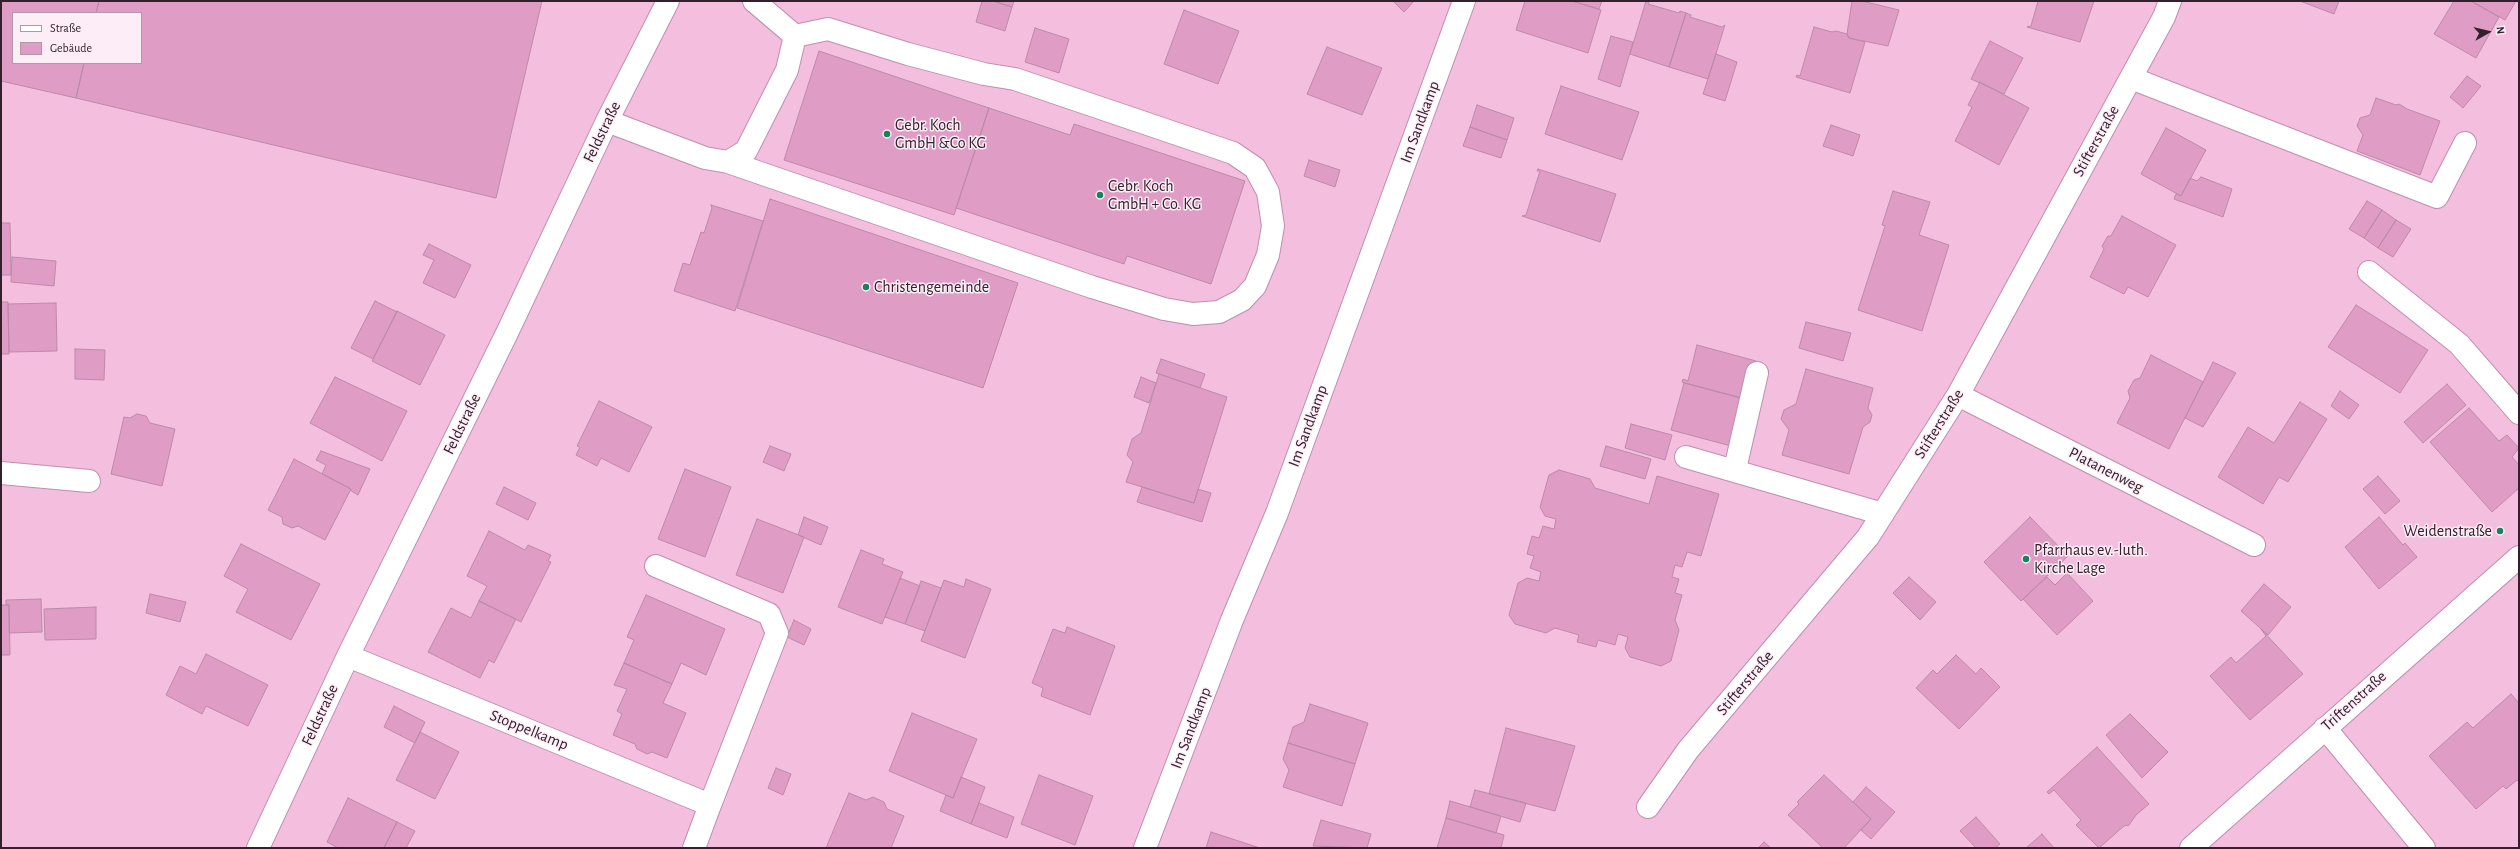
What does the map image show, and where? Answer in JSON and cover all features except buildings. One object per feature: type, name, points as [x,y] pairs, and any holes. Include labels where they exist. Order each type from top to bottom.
[{"type":"street","name":"Feldstraße","points":[[258,848],[348,656],[507,333],[607,121],[668,1]]},
{"type":"street","points":[[754,1],[795,36]]},
{"type":"street","name":"Im Sandkamp","points":[[1145,848],[1232,620],[1277,513],[1464,1]]},
{"type":"street","name":"Stifterstraße","points":[[1648,807],[1688,750],[1868,537],[1883,514],[1958,396],[2164,17],[2170,1]]},
{"type":"street","points":[[607,121],[706,158],[728,162],[1092,287],[1164,309],[1193,314],[1219,312],[1242,300],[1256,286],[1268,255],[1273,226],[1268,192],[1255,168],[1233,154],[1015,79],[984,74],[908,54],[828,29],[795,36]]},
{"type":"street","points":[[728,162],[746,151],[787,70],[795,36]]},
{"type":"street","points":[[2131,78],[2437,197],[2465,143]]},
{"type":"street","points":[[2370,272],[2459,344],[2519,412]]},
{"type":"street","points":[[1735,469],[1757,373]]},
{"type":"street","name":"Platanenweg","points":[[1958,396],[2254,545]]},
{"type":"street","points":[[1686,457],[1735,469],[1883,514]]},
{"type":"street","points":[[1,473],[89,481]]},
{"type":"street","name":"Triftenstraße","points":[[2191,848],[2519,557]]},
{"type":"street","points":[[656,566],[769,614],[778,633],[694,848]]},
{"type":"street","name":"Stoppelkamp","points":[[348,656],[710,805]]},
{"type":"street","points":[[2325,728],[2424,848]]},
{"type":"place","name":"Gebr. Koch GmbH &Co KG","points":[[887,134]]},
{"type":"place","name":"Gebr. Koch GmbH + Co. KG","points":[[1100,195]]},
{"type":"place","name":"Christengemeinde","points":[[866,287]]},
{"type":"place","name":"Weidenstraße","points":[[2500,531]]},
{"type":"place","name":"Pfarrhaus ev.-luth. Kirche Lage","points":[[2026,559]]}]
